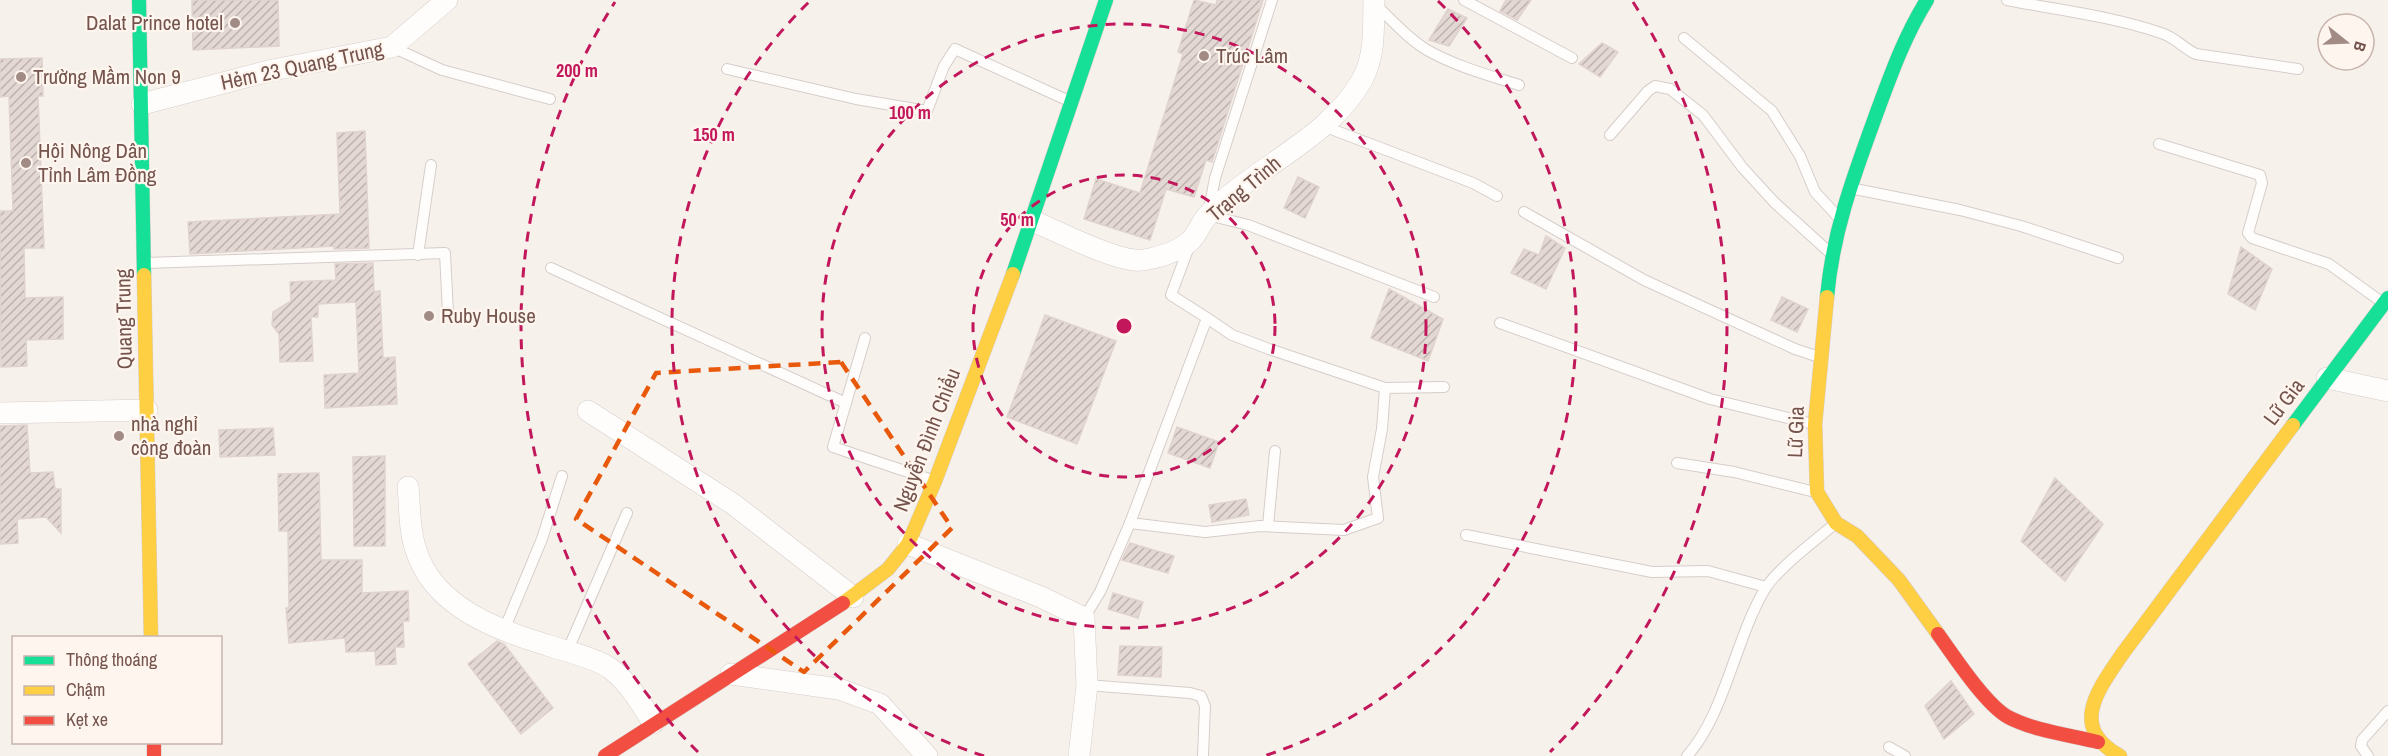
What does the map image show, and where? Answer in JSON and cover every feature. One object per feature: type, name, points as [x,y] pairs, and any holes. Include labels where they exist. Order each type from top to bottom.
[{"type":"main road","name":"Quang Trung","points":[[139,0],[151,636]]},
{"type":"main road","name":"Nguyễn Đình Chiểu","points":[[605,756],[652,723],[853,597],[888,569],[908,544],[935,481],[1033,221],[1106,0]]},
{"type":"main road","name":"Lữ Gia","points":[[1928,0],[1915,19],[1898,56],[1850,188],[1831,253],[1815,424],[1817,492],[1836,523],[1857,536],[1899,580],[1974,683],[2006,716],[2038,729],[2098,742],[2120,756]]},
{"type":"main road","name":"Lữ Gia","points":[[2098,742],[2091,727],[2093,704],[2123,653],[2386,301]]},
{"type":"street","name":"Hẻm 23 Quang Trung","points":[[142,104],[273,70],[392,47],[447,0]]},
{"type":"street","name":"Trạng Trình","points":[[1033,221],[1107,252],[1141,261],[1165,255],[1191,241],[1208,215],[1323,126],[1346,103],[1362,81],[1370,62],[1374,46],[1374,1]]},
{"type":"street","points":[[2327,378],[2388,391]]},
{"type":"street","points":[[0,413],[147,410]]},
{"type":"street","points":[[588,411],[733,504],[853,597]]},
{"type":"street","points":[[408,487],[415,548],[421,564],[446,597],[474,617],[504,630],[610,668],[632,691],[652,723]]},
{"type":"street","points":[[908,544],[1041,597],[1084,618],[1088,685],[1079,756]]},
{"type":"street","points":[[731,674],[839,689],[880,704],[927,756]]},
{"type":"lane","points":[[1272,0],[1215,178],[1208,215],[1248,225],[1434,297]]},
{"type":"lane","points":[[1464,0],[1572,58]]},
{"type":"lane","points":[[2007,0],[2146,28],[2175,38],[2188,51],[2196,54],[2298,69]]},
{"type":"lane","points":[[1374,1],[1412,39],[1428,51],[1477,72],[1519,85]]},
{"type":"lane","points":[[1684,39],[1772,111],[1800,156],[1815,192],[1840,220]]},
{"type":"lane","points":[[392,47],[441,70],[550,99]]},
{"type":"lane","points":[[727,69],[846,97],[927,111],[944,66],[955,49],[1072,103]]},
{"type":"lane","points":[[1610,135],[1648,90],[1655,86],[1670,89],[1703,115],[1742,167],[1774,202],[1831,253]]},
{"type":"lane","points":[[1323,126],[1473,183],[1497,196]]},
{"type":"lane","points":[[2159,144],[2260,175],[2262,183],[2248,233],[2252,238],[2329,264],[2386,301]]},
{"type":"lane","points":[[418,255],[431,165]]},
{"type":"lane","points":[[1850,188],[2000,220],[2118,258]]},
{"type":"lane","points":[[1524,212],[1644,280],[1795,349],[1822,357]]},
{"type":"lane","points":[[1191,241],[1171,295],[1232,335],[1269,350],[1385,388],[1444,387]]},
{"type":"lane","points":[[144,263],[445,253],[448,313]]},
{"type":"lane","points":[[551,268],[846,403]]},
{"type":"lane","points":[[1084,618],[1100,592],[1130,523],[1207,318]]},
{"type":"lane","points":[[1500,323],[1710,399],[1815,424]]},
{"type":"lane","points":[[865,338],[833,447],[935,481]]},
{"type":"lane","points":[[1130,523],[1205,532],[1268,526],[1344,530],[1378,518],[1373,477],[1385,388]]},
{"type":"lane","points":[[1268,526],[1275,451]]},
{"type":"lane","points":[[1677,463],[1734,472],[1817,492]]},
{"type":"lane","points":[[504,630],[542,539],[562,476]]},
{"type":"lane","points":[[567,651],[627,513]]},
{"type":"lane","points":[[1687,756],[1709,724],[1737,651],[1766,587],[1836,523]]},
{"type":"lane","points":[[1466,535],[1652,572],[1708,571],[1766,587]]},
{"type":"lane","points":[[1088,685],[1190,693],[1201,696],[1205,706],[1203,756]]},
{"type":"lane","points":[[2368,756],[2361,746],[2362,740],[2388,711]]},
{"type":"lane","points":[[1889,747],[1905,756]]},
{"type":"highlighted area","points":[[841,362],[952,528],[804,672],[576,519],[656,373]]},
{"type":"building","name":"Dalat Prince hotel","points":[[192,0],[278,0],[279,46],[193,50]]},
{"type":"building","points":[[1194,0],[1216,5],[1217,0],[1263,0],[1212,162],[1206,160],[1194,197],[1166,189],[1150,240],[1084,219],[1096,179],[1140,193],[1183,54],[1178,52]]},
{"type":"building","points":[[1506,0],[1531,0],[1517,20],[1500,11]]},
{"type":"building","points":[[1448,9],[1467,18],[1449,46],[1429,40]]},
{"type":"building","points":[[1602,43],[1618,52],[1600,77],[1579,64]]},
{"type":"building","points":[[42,58],[43,96],[38,96],[44,248],[24,248],[25,298],[63,297],[63,339],[26,340],[27,366],[1,367],[0,211],[13,211],[9,96],[0,97],[0,59]]},
{"type":"building","points":[[365,131],[369,248],[334,249],[334,246],[190,254],[188,222],[340,214],[337,133]]},
{"type":"building","points":[[1298,177],[1319,187],[1305,218],[1284,208]]},
{"type":"building","points":[[1546,236],[1565,248],[1546,289],[1511,273],[1524,249],[1539,255]]},
{"type":"building","points":[[2241,247],[2272,269],[2255,310],[2228,294]]},
{"type":"building","points":[[373,263],[374,292],[380,291],[383,358],[395,357],[397,404],[325,408],[324,375],[359,373],[356,302],[318,304],[318,317],[311,317],[313,361],[280,362],[279,334],[272,325],[273,312],[291,301],[290,282],[336,280],[335,264]]},
{"type":"building","points":[[1389,289],[1443,319],[1428,361],[1371,338]]},
{"type":"building","points":[[1782,297],[1808,309],[1797,332],[1771,320]]},
{"type":"building","points":[[1045,315],[1116,341],[1077,444],[1007,417]]},
{"type":"building","points":[[27,425],[30,473],[53,472],[55,489],[61,489],[61,533],[46,517],[17,519],[18,543],[0,544],[0,426]]},
{"type":"building","points":[[1177,427],[1219,442],[1210,468],[1168,453]]},
{"type":"building","points":[[273,428],[275,455],[220,457],[219,430]]},
{"type":"building","points":[[385,456],[385,546],[354,546],[353,457]]},
{"type":"building","points":[[319,473],[321,560],[362,560],[362,593],[408,591],[409,621],[403,621],[404,647],[395,647],[396,664],[376,665],[375,651],[346,652],[345,638],[289,643],[286,608],[289,608],[288,531],[279,531],[278,474]]},
{"type":"building","points":[[2055,478],[2103,524],[2065,581],[2021,541]]},
{"type":"building","points":[[1246,499],[1249,515],[1212,522],[1209,505]]},
{"type":"building","points":[[1130,543],[1174,556],[1168,573],[1122,560]]},
{"type":"building","points":[[1113,593],[1143,602],[1138,618],[1108,609]]},
{"type":"building","points":[[497,641],[504,644],[553,708],[521,734],[468,664]]},
{"type":"building","points":[[1120,646],[1162,647],[1161,677],[1118,675]]},
{"type":"building","points":[[1951,681],[1974,714],[1944,739],[1925,706]]},
{"type":"traffic: fast","points":[[139,0],[144,275]]},
{"type":"traffic: fast","points":[[1013,274],[1106,0]]},
{"type":"traffic: fast","points":[[1827,297],[1839,226],[1853,181],[1899,55],[1927,0]]},
{"type":"traffic: fast","points":[[2293,425],[2388,298]]},
{"type":"traffic: slow","points":[[843,603],[888,569],[908,544],[935,481],[1013,274]]},
{"type":"traffic: slow","points":[[144,275],[151,636]]},
{"type":"traffic: slow","points":[[1827,297],[1815,424],[1817,492],[1836,523],[1857,536],[1899,580],[1938,634]]},
{"type":"traffic: slow","points":[[2120,756],[2104,745],[2095,733],[2092,720],[2097,694],[2123,653],[2293,425]]},
{"type":"traffic: jam","points":[[605,756],[843,603]]},
{"type":"traffic: jam","points":[[1938,634],[1980,691],[1999,711],[2018,722],[2098,742]]},
{"type":"traffic: jam","points":[[154,744],[154,756]]},
{"type":"place","name":"Dalat Prince hotel","points":[[235,23]]},
{"type":"place","name":"Trúc Lâm","points":[[1204,56]]},
{"type":"place","name":"Trường Mầm Non 9","points":[[21,77]]},
{"type":"place","name":"Hội Nông Dân Tỉnh Lâm Đồng","points":[[26,163]]},
{"type":"place","name":"Ruby House","points":[[429,316]]},
{"type":"place","name":"nhà nghỉ công đoàn","points":[[119,436]]}]
